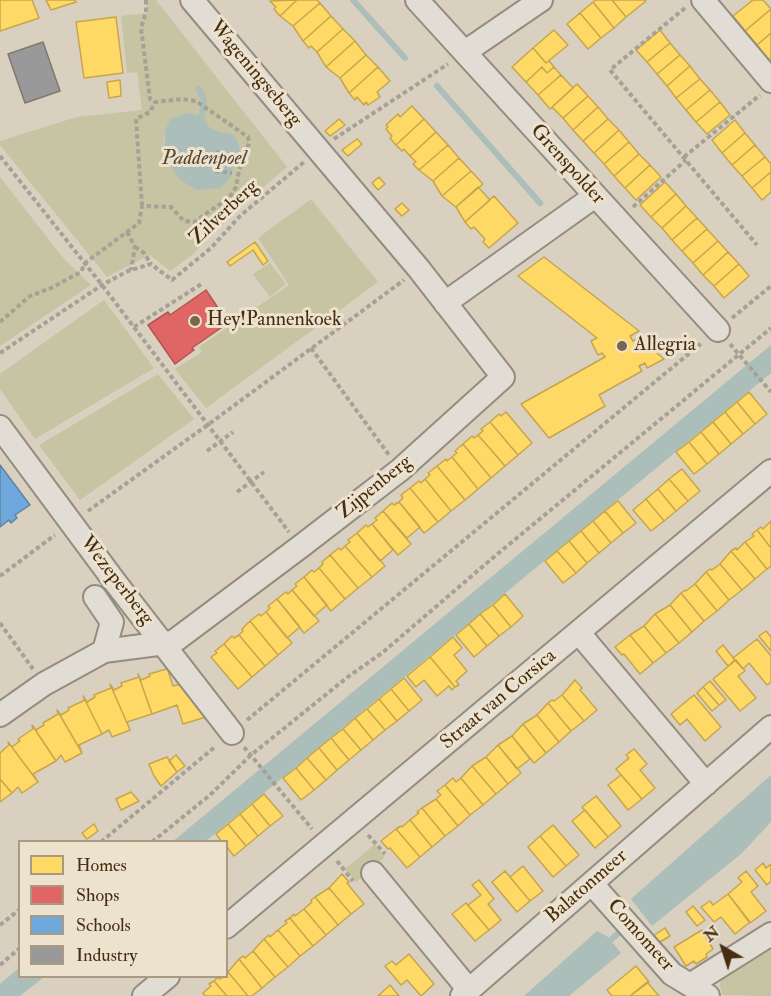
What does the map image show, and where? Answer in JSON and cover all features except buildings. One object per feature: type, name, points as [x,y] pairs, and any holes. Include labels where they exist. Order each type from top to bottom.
[{"type":"street","name":"Wageningseberg","points":[[192,0],[319,149]]},
{"type":"street","name":"Grenspolder","points":[[417,0],[718,330]]},
{"type":"street","points":[[465,52],[541,0]]},
{"type":"street","points":[[694,3],[767,88]]},
{"type":"street","name":"Zijpenberg","points":[[164,643],[173,642],[400,470],[503,377],[419,269],[319,149]]},
{"type":"street","points":[[446,303],[595,196]]},
{"type":"street","name":"Wezeperberg","points":[[0,428],[232,733]]},
{"type":"street","name":"Straat van Corsica","points":[[228,925],[771,471]]},
{"type":"street","points":[[95,597],[112,622],[104,651]]},
{"type":"street","points":[[579,633],[706,784]]},
{"type":"street","points":[[0,715],[44,684],[104,651],[164,643]]},
{"type":"street","name":"Balatonmeer","points":[[373,873],[466,993],[771,727]]},
{"type":"street","name":"Comomeer","points":[[592,884],[672,974],[699,991],[771,934]]},
{"type":"street","points":[[144,996],[166,978]]},
{"type":"path","points":[[142,206],[171,207],[184,221],[194,222],[229,198],[236,187],[249,142],[248,137],[196,101],[182,99],[155,102],[150,99],[141,28],[146,12],[146,0]]},
{"type":"path","points":[[694,3],[610,70],[756,245]]},
{"type":"path","name":"Zilverberg","points":[[151,264],[172,280],[211,248],[240,216],[319,149],[465,52]]},
{"type":"path","points":[[619,221],[685,159],[767,88]]},
{"type":"path","points":[[0,322],[30,296],[81,272],[85,264],[139,223],[142,206],[136,119],[150,112],[155,102]]},
{"type":"path","points":[[216,152],[237,157]]},
{"type":"path","points":[[0,156],[209,424],[300,547]]},
{"type":"path","points":[[215,171],[232,174]]},
{"type":"path","points":[[0,353],[102,285],[131,270],[151,264],[144,253],[135,247],[127,232]]},
{"type":"path","points":[[131,270],[135,247]]},
{"type":"path","points":[[0,576],[419,269]]},
{"type":"path","points":[[134,327],[203,283]]},
{"type":"path","points":[[103,840],[771,286]]},
{"type":"path","points":[[154,840],[210,795],[251,755],[349,676],[382,653],[504,548],[771,328]]},
{"type":"path","points":[[311,348],[400,470]]},
{"type":"path","points":[[739,354],[771,392]]},
{"type":"path","points":[[207,451],[233,432]]},
{"type":"path","points":[[237,492],[264,472]]},
{"type":"path","points":[[0,623],[44,684]]},
{"type":"path","points":[[251,755],[357,886],[389,860],[356,820]]},
{"type":"path","points":[[0,925],[18,911]]},
{"type":"path","points":[[0,965],[18,950]]},
{"type":"shaded area","points":[[147,0],[156,0],[287,167],[242,205],[192,255],[170,271],[150,255],[107,277],[0,145],[0,141],[77,117],[142,110],[137,72],[127,73],[121,16],[147,13]],"holes":[[[202,116],[211,129],[235,135],[240,150],[230,178],[163,145],[165,131],[170,120]]]},
{"type":"shaded area","points":[[0,177],[64,259],[91,285],[0,346]]},
{"type":"shaded area","points":[[311,199],[378,282],[206,408],[175,369],[202,352],[199,347],[289,285],[258,238]]},
{"type":"shaded area","points":[[270,263],[286,284],[270,297],[253,274]]},
{"type":"shaded area","points":[[104,300],[154,368],[35,439],[0,389],[0,374]]},
{"type":"shaded area","points":[[158,374],[194,419],[80,500],[39,445]]},
{"type":"shaded area","points":[[375,844],[385,857],[356,882],[345,869]]},
{"type":"shaded area","points":[[771,943],[771,996],[723,995],[720,986],[721,975]]},
{"type":"water","name":"Paddenpoel","points":[[187,113],[202,116],[211,129],[235,135],[240,150],[230,178],[220,188],[197,190],[179,179],[164,155],[165,131],[170,119]]},
{"type":"water","points":[[771,345],[771,373],[207,840],[174,840]]},
{"type":"water","points":[[771,775],[771,822],[741,854],[652,926],[631,899]]},
{"type":"water","points":[[597,931],[608,937],[621,953],[569,996],[524,996]]},
{"type":"water","points":[[18,969],[18,978],[43,978],[20,996],[0,996],[0,984]]},
{"type":"waterway","points":[[353,0],[405,58]]},
{"type":"waterway","points":[[437,86],[540,203]]},
{"type":"waterway","points":[[199,89],[204,100],[202,116]]},
{"type":"waterway","points":[[605,945],[624,928]]},
{"type":"place","name":"Hey!Pannenkoek","points":[[195,321]]},
{"type":"place","name":"Allegria","points":[[622,346]]}]
